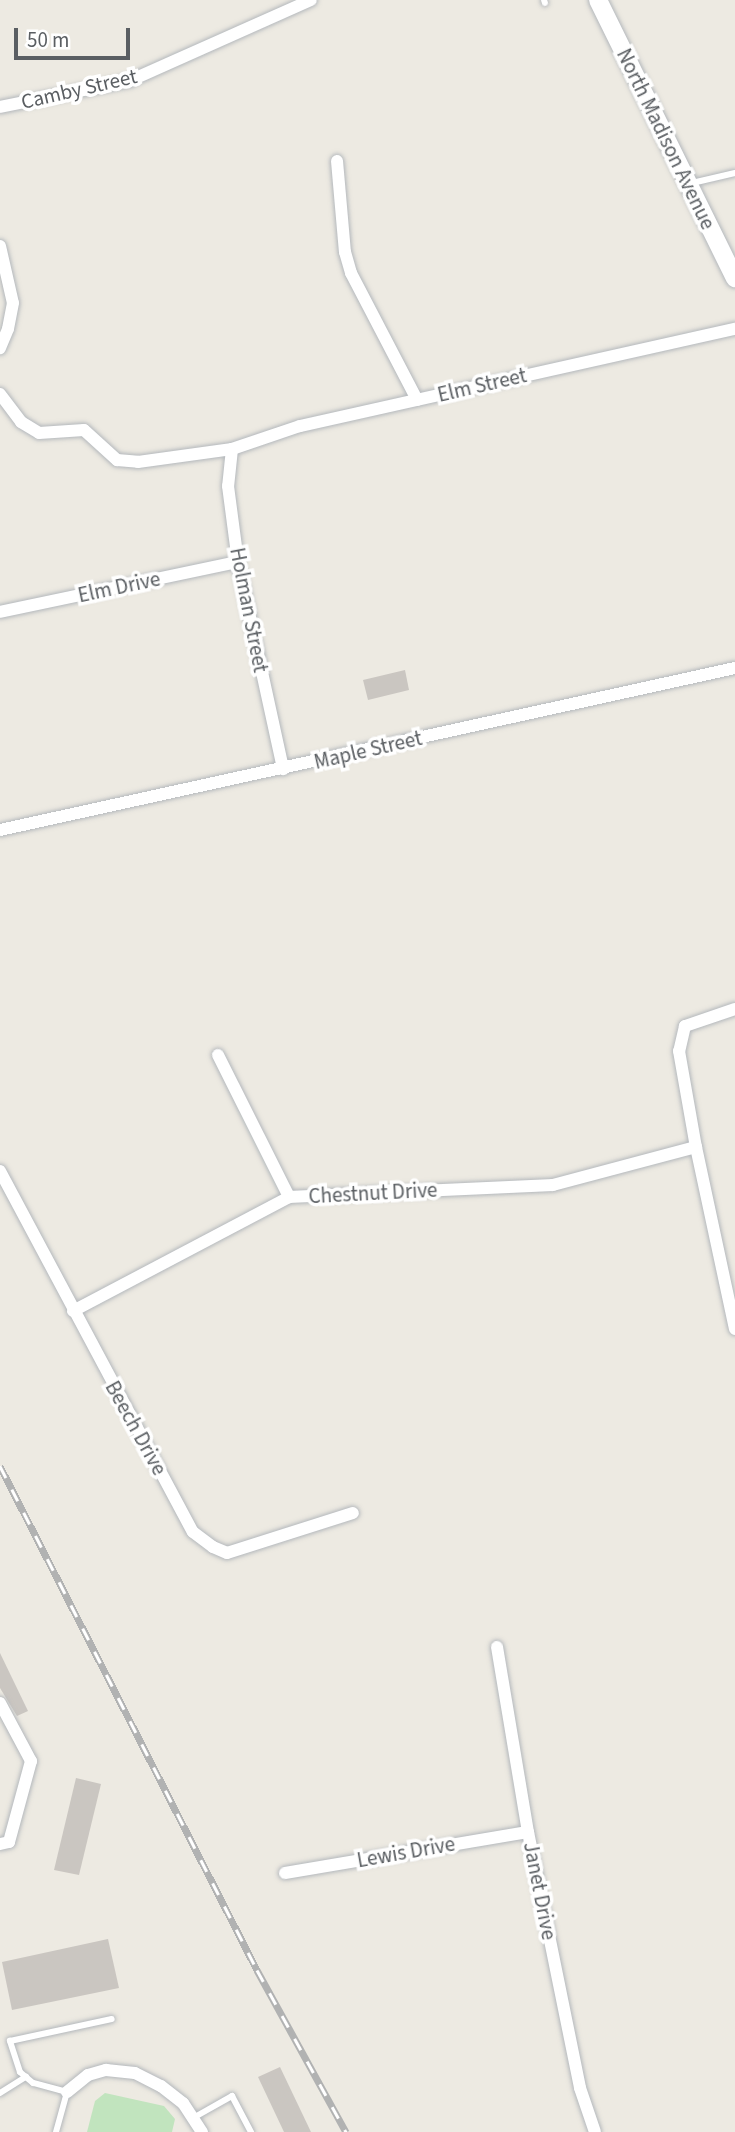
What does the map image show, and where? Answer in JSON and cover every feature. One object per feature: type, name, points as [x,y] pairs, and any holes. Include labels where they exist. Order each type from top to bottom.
[{"type":"main road","name":"North Madison Avenue","points":[[598,0],[735,278]]},
{"type":"street","name":"Camby Street","points":[[0,107],[129,81],[311,0]]},
{"type":"street","points":[[337,161],[345,252],[351,273],[417,400]]},
{"type":"street","points":[[0,246],[13,303],[8,329],[0,348]]},
{"type":"street","name":"Elm Street","points":[[0,394],[21,422],[39,433],[84,430],[117,460],[138,462],[232,449],[300,426],[735,329]]},
{"type":"street","name":"Holman Street","points":[[232,449],[228,486],[238,562],[283,769]]},
{"type":"street","name":"Elm Drive","points":[[0,612],[238,562]]},
{"type":"street","name":"Maple Street","points":[[0,830],[735,668]]},
{"type":"street","points":[[735,1009],[685,1026],[679,1051],[696,1147],[735,1329]]},
{"type":"street","points":[[218,1055],[289,1197]]},
{"type":"street","name":"Chestnut Drive","points":[[73,1311],[289,1197],[553,1185],[696,1147]]},
{"type":"street","name":"Beech Drive","points":[[0,1171],[193,1532],[213,1548],[228,1553],[353,1513]]},
{"type":"street","name":"Janet Drive","points":[[497,1647],[528,1832],[580,2088],[595,2132]]},
{"type":"street","points":[[0,1703],[31,1761],[9,1842],[0,1844]]},
{"type":"street","name":"Lewis Drive","points":[[285,1873],[528,1832]]},
{"type":"street","points":[[66,2092],[88,2075],[106,2070],[135,2073],[161,2086],[183,2103],[202,2132]]},
{"type":"lane","points":[[687,185],[735,173]]},
{"type":"lane","points":[[0,2043],[112,2019]]},
{"type":"lane","points":[[10,2041],[20,2072],[33,2083],[66,2092],[56,2132]]},
{"type":"lane","points":[[0,2094],[26,2077]]},
{"type":"lane","points":[[193,2118],[232,2096],[251,2132]]},
{"type":"green space","points":[[105,2093],[164,2106],[175,2119],[172,2132],[87,2132],[95,2101]]},
{"type":"building","points":[[405,670],[409,690],[368,700],[363,680]]},
{"type":"building","points":[[0,1653],[28,1711],[17,1716],[0,1688]]},
{"type":"building","points":[[76,1778],[101,1784],[79,1875],[54,1870]]},
{"type":"building","points":[[108,1939],[119,1988],[12,2010],[2,1962]]},
{"type":"building","points":[[280,2067],[311,2132],[284,2132],[258,2077]]},
{"type":"railway","points":[[0,1466],[257,1970],[346,2132]]}]
